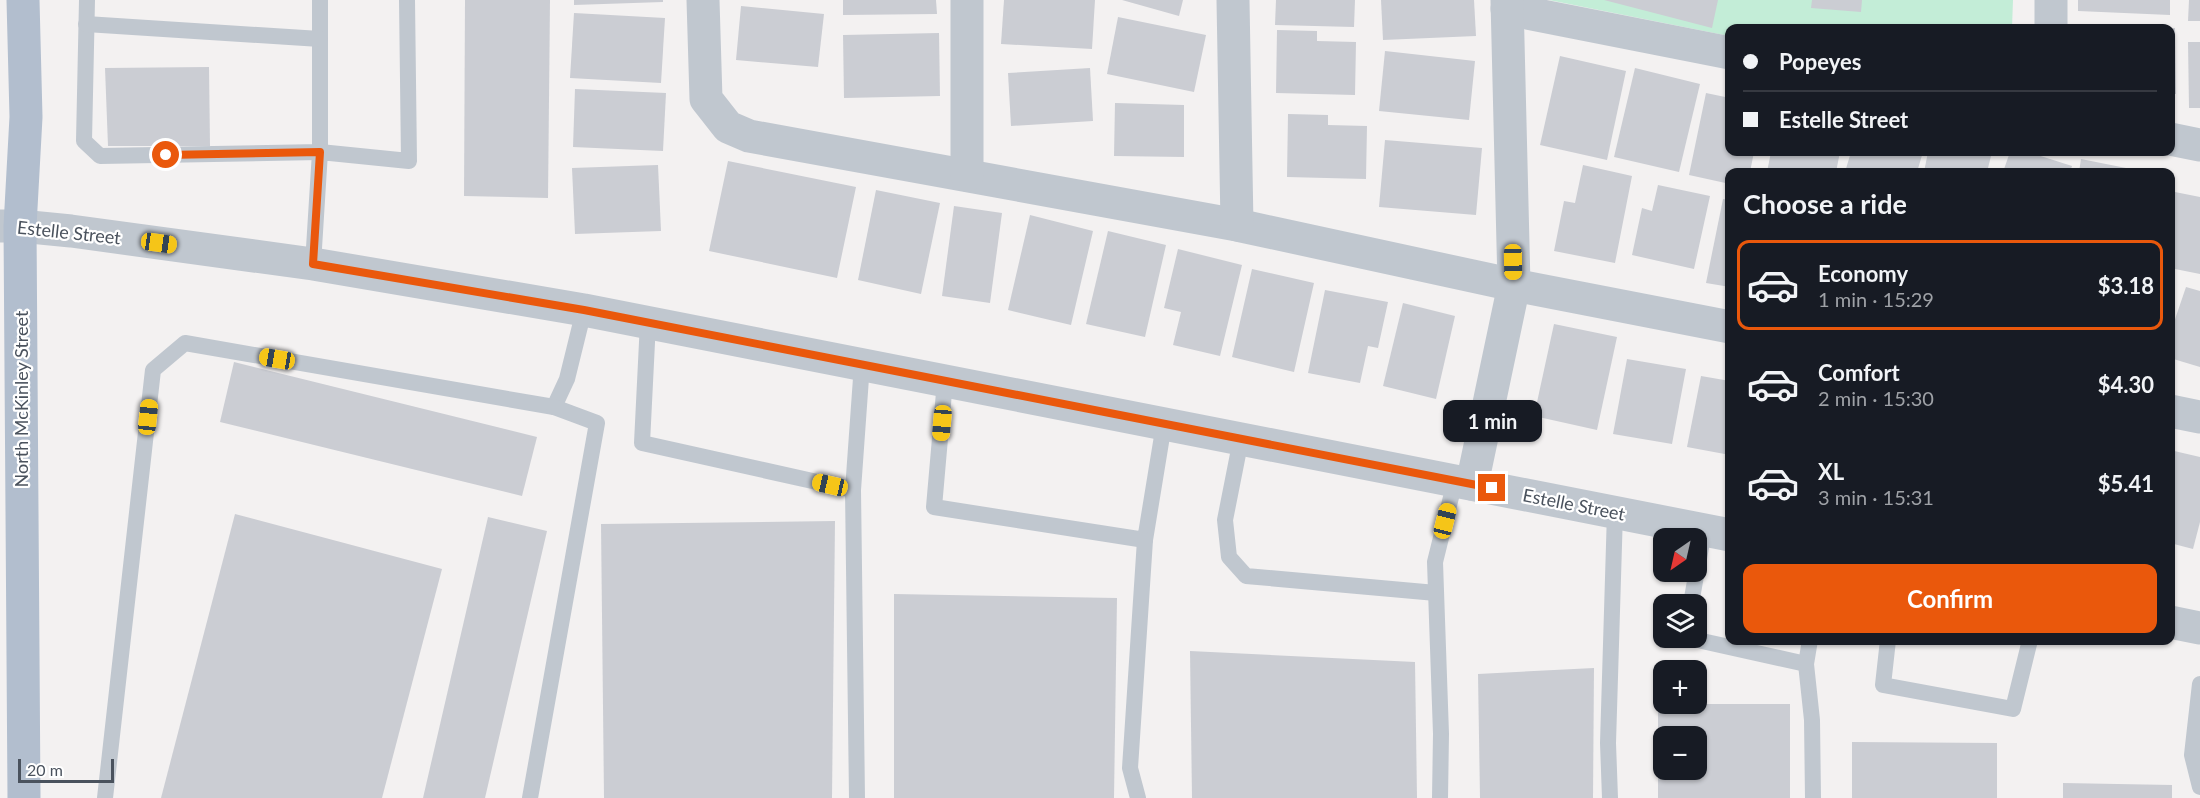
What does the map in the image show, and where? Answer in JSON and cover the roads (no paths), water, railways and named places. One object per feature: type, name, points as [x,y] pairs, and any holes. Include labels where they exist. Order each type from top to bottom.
[{"type":"main road","name":"North McKinley Street","points":[[23,0],[26,117],[10,226],[24,798]]},
{"type":"street","points":[[703,0],[706,99],[729,127],[749,136],[1237,225],[1514,285],[1725,326]]},
{"type":"street","points":[[967,0],[967,175]]},
{"type":"street","points":[[1233,0],[1237,225]]},
{"type":"street","points":[[2051,0],[2051,24]]},
{"type":"street","points":[[1464,483],[1514,285],[1507,5],[1725,52]]},
{"type":"street","points":[[2175,140],[2200,145]]},
{"type":"street","name":"Estelle Street","points":[[10,226],[72,231],[313,264],[584,310],[1717,532]]},
{"type":"street","points":[[2175,412],[2200,417]]},
{"type":"street","points":[[2175,623],[2200,628]]},
{"type":"lane","points":[[87,0],[84,141],[100,156],[320,152],[409,161],[407,0]]},
{"type":"lane","points":[[313,264],[320,152],[320,0]]},
{"type":"lane","points":[[86,24],[320,39]]},
{"type":"lane","points":[[554,407],[567,379],[584,310]]},
{"type":"lane","points":[[648,322],[642,443],[853,490]]},
{"type":"lane","points":[[105,798],[153,370],[185,343],[554,407],[597,423],[530,798]]},
{"type":"lane","points":[[857,798],[853,490],[862,364]]},
{"type":"lane","points":[[945,381],[934,507],[1144,540]]},
{"type":"lane","points":[[1138,798],[1130,768],[1144,540],[1164,424]]},
{"type":"lane","points":[[1241,439],[1225,520],[1230,557],[1246,576],[1436,592]]},
{"type":"lane","points":[[1440,798],[1441,734],[1435,562],[1464,483]]},
{"type":"lane","points":[[1610,798],[1608,743],[1615,512]]},
{"type":"lane","points":[[1695,594],[1717,532]]},
{"type":"lane","points":[[1707,642],[1806,664]]},
{"type":"lane","points":[[1809,645],[1806,664],[1812,720],[1813,798]]},
{"type":"lane","points":[[1887,645],[1883,685],[2013,709],[2029,645]]},
{"type":"lane","points":[[2200,684],[2192,755],[2200,787]]}]
